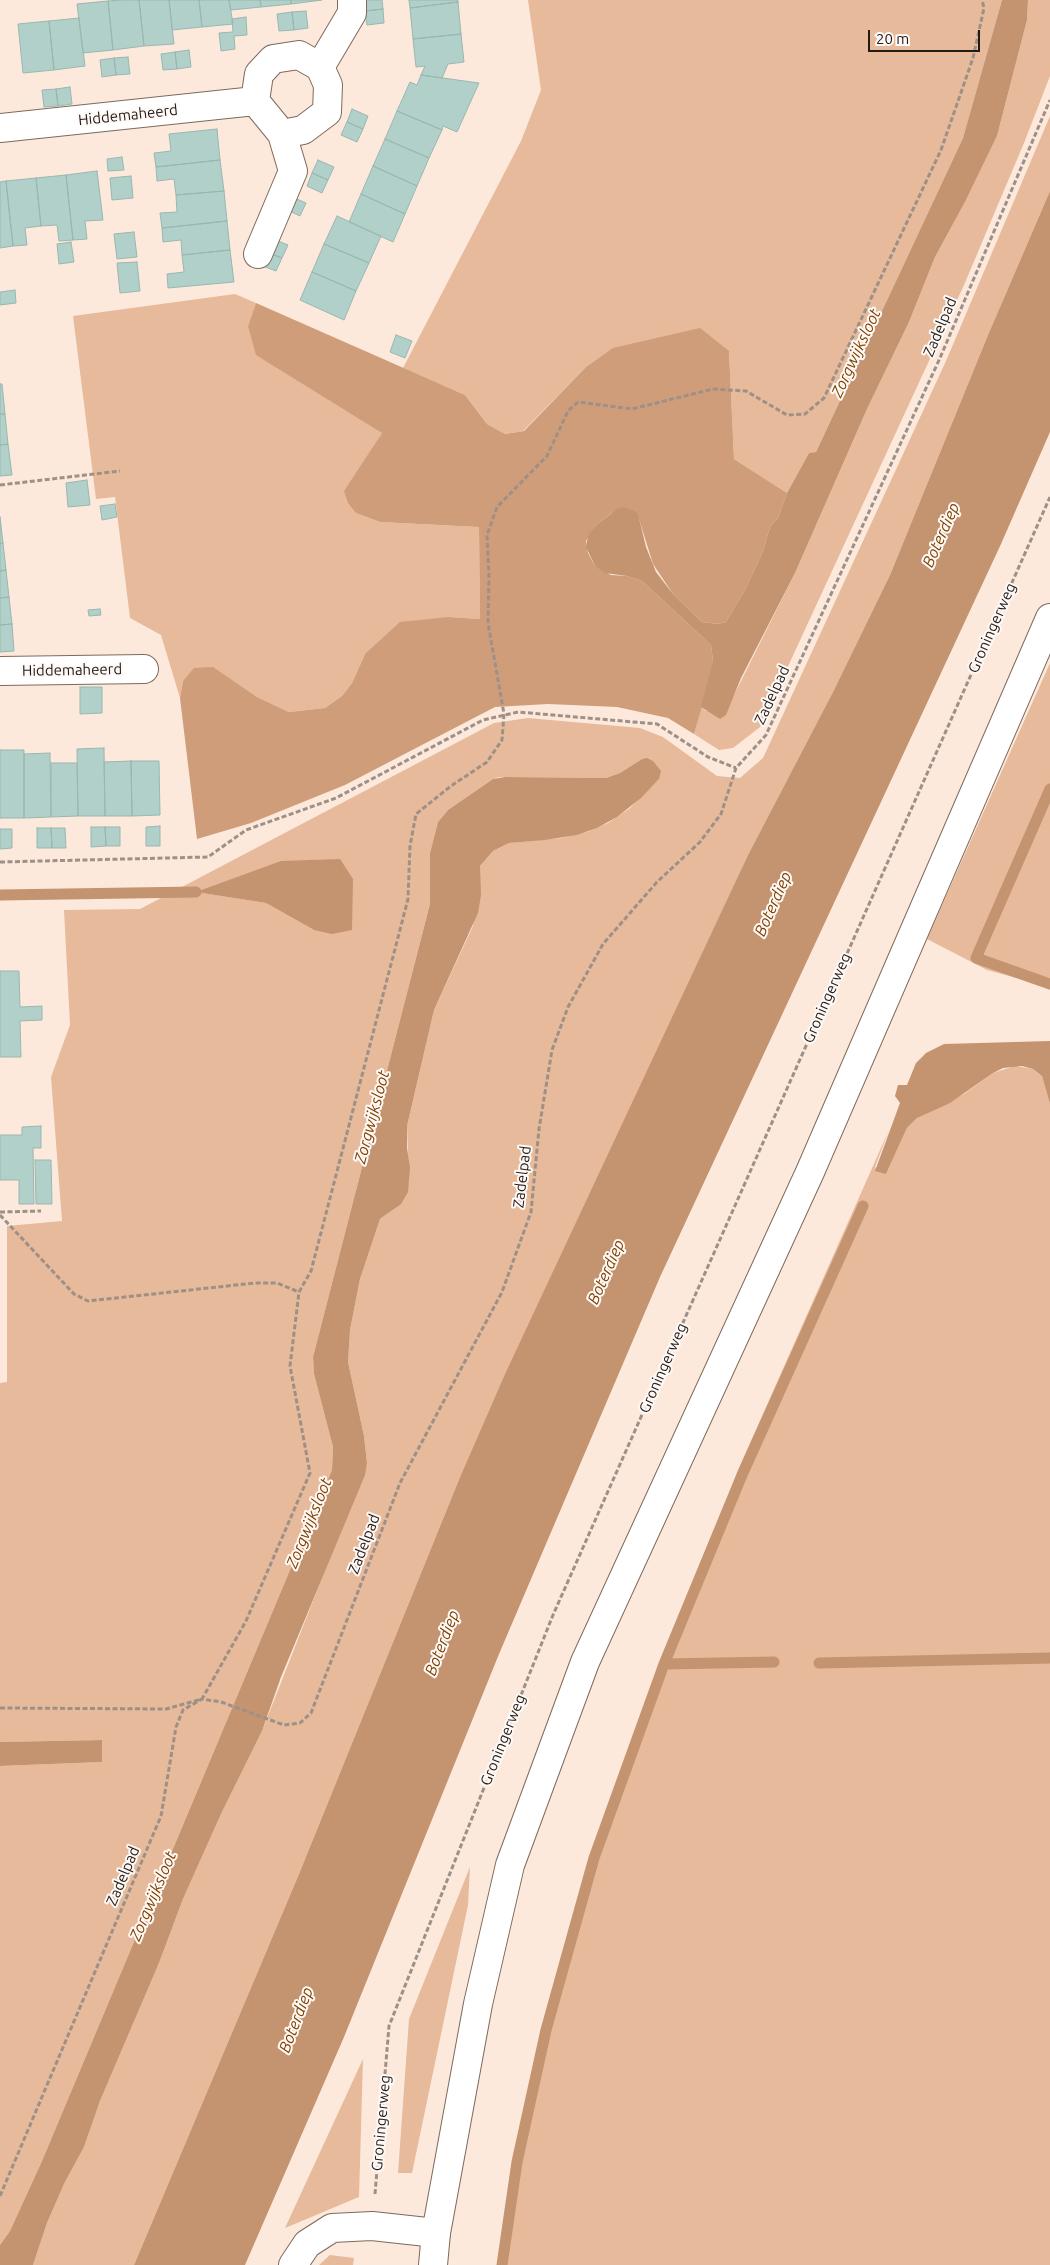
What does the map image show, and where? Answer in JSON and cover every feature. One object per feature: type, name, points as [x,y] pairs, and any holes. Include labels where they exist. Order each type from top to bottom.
[{"type":"main road","points":[[320,67],[352,13],[352,0]]},
{"type":"main road","points":[[258,254],[293,171],[282,134],[255,101],[259,74],[273,59],[299,54],[320,67],[328,85],[327,112],[302,130],[282,134]]},
{"type":"main road","name":"Hiddemaheerd","points":[[0,128],[255,101]]},
{"type":"main road","points":[[433,2265],[436,2233],[478,2004],[510,1865],[585,1662],[810,1172],[1050,618]]},
{"type":"main road","name":"Hiddemaheerd","points":[[0,671],[144,669]]},
{"type":"main road","points":[[293,2265],[308,2244],[332,2228],[372,2226],[436,2233]]},
{"type":"path","points":[[0,1708],[166,1709],[202,1699],[246,1621],[310,1473],[290,1366],[299,1292],[311,1271],[408,899],[410,846],[416,814],[451,786],[487,762],[502,740],[504,714],[488,622],[490,576],[488,534],[497,507],[547,456],[568,411],[578,402],[632,409],[713,389],[746,391],[787,415],[806,414],[824,398],[941,150],[973,58],[984,8],[982,0]]},
{"type":"path","name":"Zadelpad","points":[[0,2196],[161,1816],[176,1727],[183,1710],[202,1699],[221,1702],[284,1725],[300,1723],[311,1713],[400,1483],[502,1292],[530,1212],[539,1129],[552,1050],[568,1007],[603,944],[657,882],[700,842],[722,814],[736,768],[766,735],[940,358],[1050,100]]},
{"type":"path","points":[[0,485],[120,471]]},
{"type":"path","name":"Groningerweg","points":[[372,2226],[389,2026],[553,1615],[1050,497]]},
{"type":"path","points":[[0,862],[208,857],[246,830],[336,798],[483,720],[518,712],[656,724],[708,757],[736,768]]},
{"type":"path","points":[[0,1214],[41,1211]]},
{"type":"path","points":[[0,1214],[74,1294],[88,1301],[277,1282],[299,1292]]},
{"type":"shaded area","points":[[528,0],[1002,0],[963,138],[816,452],[809,453],[787,493],[734,459],[729,351],[585,368],[523,431],[505,434],[487,424],[465,395],[403,368],[521,141],[541,90]]},
{"type":"shaded area","points":[[1028,0],[1050,0],[1050,76],[1024,143],[964,285],[760,727],[733,748],[719,750],[694,734],[701,707],[706,711],[730,703],[795,573],[867,409],[909,322],[935,257],[965,202],[997,136],[1027,20]]},
{"type":"shaded area","points":[[1050,116],[1050,191],[988,335],[890,575],[833,692],[748,855],[458,1482],[299,1874],[134,2265],[33,2265],[47,2223],[64,2184],[84,2147],[100,2101],[159,1963],[183,1899],[221,1814],[262,1731],[367,1463],[364,1436],[348,1362],[350,1330],[360,1279],[380,1219],[394,1209],[409,1182],[407,1126],[434,1010],[473,926],[480,866],[493,851],[509,843],[561,838],[587,832],[608,823],[630,808],[659,779],[642,759],[620,773],[606,778],[499,777],[493,779],[448,810],[438,822],[430,853],[430,904],[313,1357],[314,1374],[333,1447],[332,1470],[42,2161],[10,2231],[0,2245],[0,1766],[102,1762],[102,1740],[0,1742],[0,1383],[7,1382],[7,1226],[62,1221],[51,1077],[70,1025],[64,910],[140,909],[494,723],[528,718],[640,728],[663,737],[717,776],[740,778],[763,758],[946,361]],"holes":[[[353,879],[314,930],[266,903],[197,892]]]},
{"type":"shaded area","points":[[235,294],[256,303],[248,326],[382,433],[345,491],[356,513],[380,522],[479,527],[480,619],[449,617],[365,654],[352,683],[342,696],[325,708],[289,712],[257,697],[212,667],[183,681],[180,698],[161,635],[130,618],[115,497],[96,499],[73,316]]},
{"type":"shaded area","points":[[256,303],[465,395],[487,424],[505,434],[524,431],[585,368],[613,348],[700,328],[729,351],[734,459],[787,493],[778,518],[770,527],[763,551],[746,588],[726,622],[718,624],[702,622],[673,594],[653,564],[639,519],[612,513],[596,525],[586,541],[588,553],[595,566],[611,575],[627,576],[642,581],[711,645],[712,671],[694,734],[668,718],[617,707],[548,704],[495,707],[345,785],[251,823],[197,839],[180,698],[183,681],[194,668],[213,667],[257,697],[289,712],[325,708],[342,696],[352,683],[365,654],[400,622],[449,617],[480,619],[479,527],[380,522],[356,513],[348,503],[344,491],[382,433],[256,355],[248,326]]},
{"type":"shaded area","points":[[1050,663],[1050,987],[987,970],[927,939]]},
{"type":"shaded area","points":[[1015,1066],[1033,1069],[1042,1076],[1050,1104],[1050,2265],[503,2265],[522,2135],[581,1910],[618,1790],[738,1470],[889,1130],[875,1167],[886,1174],[907,1128],[917,1118],[964,1094],[993,1073]]},
{"type":"shaded area","points":[[470,1867],[468,1905],[412,2173],[398,2173],[409,2019]]},
{"type":"shaded area","points":[[363,2059],[359,2197],[285,2228]]},
{"type":"shaded area","points":[[330,2255],[354,2258],[353,2265],[319,2265]]},
{"type":"water","points":[[1002,0],[1028,0],[1027,20],[997,136],[965,202],[935,257],[909,322],[867,409],[795,573],[741,678],[726,715],[720,719],[701,707],[713,661],[711,645],[642,581],[627,576],[605,573],[595,566],[586,547],[588,536],[596,525],[619,508],[624,507],[634,511],[638,514],[646,547],[656,572],[673,594],[702,622],[718,624],[726,622],[746,588],[763,551],[770,527],[778,518],[787,493],[809,453],[816,452],[963,138]]},
{"type":"water","name":"Boterdiep","points":[[1050,191],[1050,432],[1001,544],[660,1277],[499,1654],[344,2037],[245,2265],[134,2265],[299,1874],[458,1482],[506,1372],[748,855],[833,692],[890,575],[988,335]]},
{"type":"water","points":[[647,758],[653,761],[661,771],[659,779],[641,798],[617,817],[597,828],[577,835],[509,843],[493,851],[480,866],[481,895],[478,913],[434,1010],[407,1126],[407,1148],[410,1168],[408,1192],[401,1204],[380,1219],[360,1279],[350,1330],[348,1362],[364,1436],[367,1463],[365,1475],[281,1677],[262,1731],[221,1814],[183,1899],[159,1963],[100,2101],[84,2147],[64,2184],[47,2223],[33,2265],[0,2265],[0,2245],[10,2231],[42,2161],[332,1470],[333,1447],[314,1374],[313,1357],[430,904],[430,853],[438,822],[448,810],[493,779],[505,777],[606,778],[620,773],[642,759]]},
{"type":"water","points":[[340,859],[353,879],[352,930],[332,934],[314,930],[266,903],[196,892],[281,861]]},
{"type":"water","points":[[1050,1041],[1050,1104],[1042,1076],[1033,1069],[1022,1066],[1003,1068],[950,1103],[917,1118],[907,1128],[886,1174],[875,1171],[900,1103],[895,1096],[898,1085],[907,1085],[916,1063],[926,1053],[944,1044]]},
{"type":"water","points":[[102,1740],[102,1762],[0,1766],[0,1742]]},
{"type":"building","points":[[139,0],[144,46],[113,50],[108,1]]},
{"type":"building","points":[[139,0],[169,0],[174,44],[144,46]]},
{"type":"building","points":[[169,0],[199,0],[202,27],[172,30]]},
{"type":"building","points":[[199,0],[229,0],[233,24],[202,27]]},
{"type":"building","points":[[229,0],[260,0],[261,7],[231,10]]},
{"type":"building","points":[[260,0],[291,0],[291,4],[261,7]]},
{"type":"building","points":[[291,0],[322,0],[291,4]]},
{"type":"building","points":[[364,0],[382,0],[383,9],[365,11]]},
{"type":"building","points":[[409,0],[458,0],[458,2],[410,8]]},
{"type":"building","points":[[108,1],[113,50],[83,53],[77,4]]},
{"type":"building","points":[[458,2],[461,34],[413,39],[410,8]]},
{"type":"building","points":[[383,9],[384,23],[367,25],[365,11]]},
{"type":"building","points":[[306,11],[308,28],[294,30],[292,12]]},
{"type":"building","points":[[292,12],[294,30],[279,31],[277,14]]},
{"type":"building","points":[[246,17],[247,35],[234,36],[235,49],[221,51],[219,33],[233,32],[232,19]]},
{"type":"building","points":[[79,18],[85,66],[54,70],[49,21]]},
{"type":"building","points":[[49,21],[54,70],[23,73],[18,24]]},
{"type":"building","points":[[461,34],[464,62],[448,64],[442,78],[421,75],[425,66],[416,67],[413,39]]},
{"type":"building","points":[[189,50],[191,67],[177,69],[175,52]]},
{"type":"building","points":[[175,52],[177,69],[163,70],[161,54]]},
{"type":"building","points":[[128,57],[130,74],[116,75],[114,58]]},
{"type":"building","points":[[114,58],[116,75],[102,77],[100,60]]},
{"type":"building","points":[[421,75],[479,83],[457,132],[443,126],[442,130],[397,111],[410,82],[417,85]]},
{"type":"building","points":[[70,87],[72,104],[58,106],[56,89]]},
{"type":"building","points":[[56,89],[58,106],[44,107],[42,90]]},
{"type":"building","points":[[352,109],[368,116],[363,129],[347,122]]},
{"type":"building","points":[[397,111],[442,130],[429,158],[385,139]]},
{"type":"building","points":[[347,122],[363,129],[357,142],[341,135]]},
{"type":"building","points":[[217,129],[220,160],[156,167],[154,153],[171,151],[169,134]]},
{"type":"building","points":[[385,139],[429,158],[417,186],[373,166]]},
{"type":"building","points":[[122,157],[124,170],[108,171],[107,159]]},
{"type":"building","points":[[220,160],[224,191],[176,195],[174,179],[157,181],[156,167]]},
{"type":"building","points":[[318,160],[334,167],[328,180],[312,173]]},
{"type":"building","points":[[373,166],[417,186],[405,214],[361,194]]},
{"type":"building","points":[[97,171],[103,220],[85,221],[87,239],[73,240],[66,175]]},
{"type":"building","points":[[312,173],[328,180],[322,193],[307,186]]},
{"type":"building","points":[[66,175],[73,240],[59,241],[57,225],[41,226],[36,178]]},
{"type":"building","points":[[131,176],[133,198],[112,200],[110,178]]},
{"type":"building","points":[[36,178],[41,226],[25,228],[27,245],[13,246],[6,181]]},
{"type":"building","points":[[6,181],[13,246],[0,248],[0,182]]},
{"type":"building","points":[[224,191],[227,221],[162,228],[160,213],[177,212],[176,195]]},
{"type":"building","points":[[361,194],[405,214],[393,242],[349,222]]},
{"type":"building","points":[[290,196],[306,203],[300,216],[285,209]]},
{"type":"building","points":[[337,216],[381,236],[369,263],[324,244]]},
{"type":"building","points":[[227,221],[230,250],[182,255],[181,240],[163,242],[162,228]]},
{"type":"building","points":[[134,232],[137,257],[117,259],[114,234]]},
{"type":"building","points":[[271,238],[288,245],[282,258],[266,252]]},
{"type":"building","points":[[71,242],[74,262],[59,264],[57,244]]},
{"type":"building","points":[[324,244],[369,263],[356,291],[312,272]]},
{"type":"building","points":[[230,250],[234,282],[168,288],[167,274],[184,272],[182,255]]},
{"type":"building","points":[[266,252],[282,258],[276,271],[260,265]]},
{"type":"building","points":[[137,262],[140,291],[120,293],[117,263]]},
{"type":"building","points":[[312,272],[356,291],[344,320],[300,300]]},
{"type":"building","points":[[15,290],[16,303],[0,305],[0,292]]},
{"type":"building","points":[[396,335],[412,341],[405,358],[390,352]]},
{"type":"building","points":[[0,384],[2,384],[5,414],[0,414]]},
{"type":"building","points":[[0,414],[5,414],[8,444],[0,445]]},
{"type":"building","points":[[8,444],[12,475],[0,476],[0,445]]},
{"type":"building","points":[[87,480],[90,505],[68,507],[66,483]]},
{"type":"building","points":[[115,504],[117,517],[102,520],[100,506]]},
{"type":"building","points":[[0,517],[3,543],[0,544]]},
{"type":"building","points":[[3,543],[6,570],[0,571],[0,544]]},
{"type":"building","points":[[6,570],[9,597],[0,598],[0,571]]},
{"type":"building","points":[[9,597],[12,624],[0,625],[0,598]]},
{"type":"building","points":[[100,609],[101,615],[89,616],[88,610]]},
{"type":"building","points":[[12,624],[14,651],[0,652],[0,625]]},
{"type":"building","points":[[80,687],[102,687],[102,713],[80,714]]},
{"type":"building","points":[[104,748],[105,816],[78,816],[77,749]]},
{"type":"building","points":[[0,750],[24,750],[24,818],[0,818]]},
{"type":"building","points":[[50,753],[51,817],[24,818],[24,754]]},
{"type":"building","points":[[131,761],[132,816],[105,816],[104,762]]},
{"type":"building","points":[[131,761],[159,761],[160,815],[132,816]]},
{"type":"building","points":[[51,763],[77,763],[78,816],[51,817]]},
{"type":"building","points":[[160,826],[160,846],[146,846],[146,827]]},
{"type":"building","points":[[91,827],[105,827],[106,846],[91,847]]},
{"type":"building","points":[[105,827],[120,827],[120,846],[106,846]]},
{"type":"building","points":[[37,828],[51,828],[52,848],[37,848]]},
{"type":"building","points":[[51,828],[65,828],[66,848],[52,848]]},
{"type":"building","points":[[0,829],[12,829],[12,848],[0,849]]},
{"type":"building","points":[[0,971],[19,971],[20,1007],[42,1006],[42,1020],[20,1021],[21,1057],[0,1057]]},
{"type":"building","points":[[41,1126],[41,1148],[33,1148],[34,1204],[19,1204],[19,1180],[0,1180],[0,1135],[22,1135],[22,1127]]},
{"type":"building","points":[[35,1160],[51,1160],[52,1204],[36,1204]]},
{"type":"waterway","points":[[1050,789],[976,958],[1050,984]]},
{"type":"waterway","points":[[0,895],[196,892]]},
{"type":"waterway","points":[[664,1664],[742,1475],[863,1206]]},
{"type":"waterway","points":[[819,1663],[1050,1658]]},
{"type":"waterway","points":[[502,2265],[517,2162],[546,2030],[594,1858],[664,1664],[774,1662]]},
{"type":"water label","name":"Zorgwijksloot","points":[[856,353]]},
{"type":"water label","name":"Zorgwijksloot","points":[[372,1117]]},
{"type":"water label","name":"Zorgwijksloot","points":[[309,1523]]},
{"type":"water label","name":"Zorgwijksloot","points":[[153,1896]]}]
